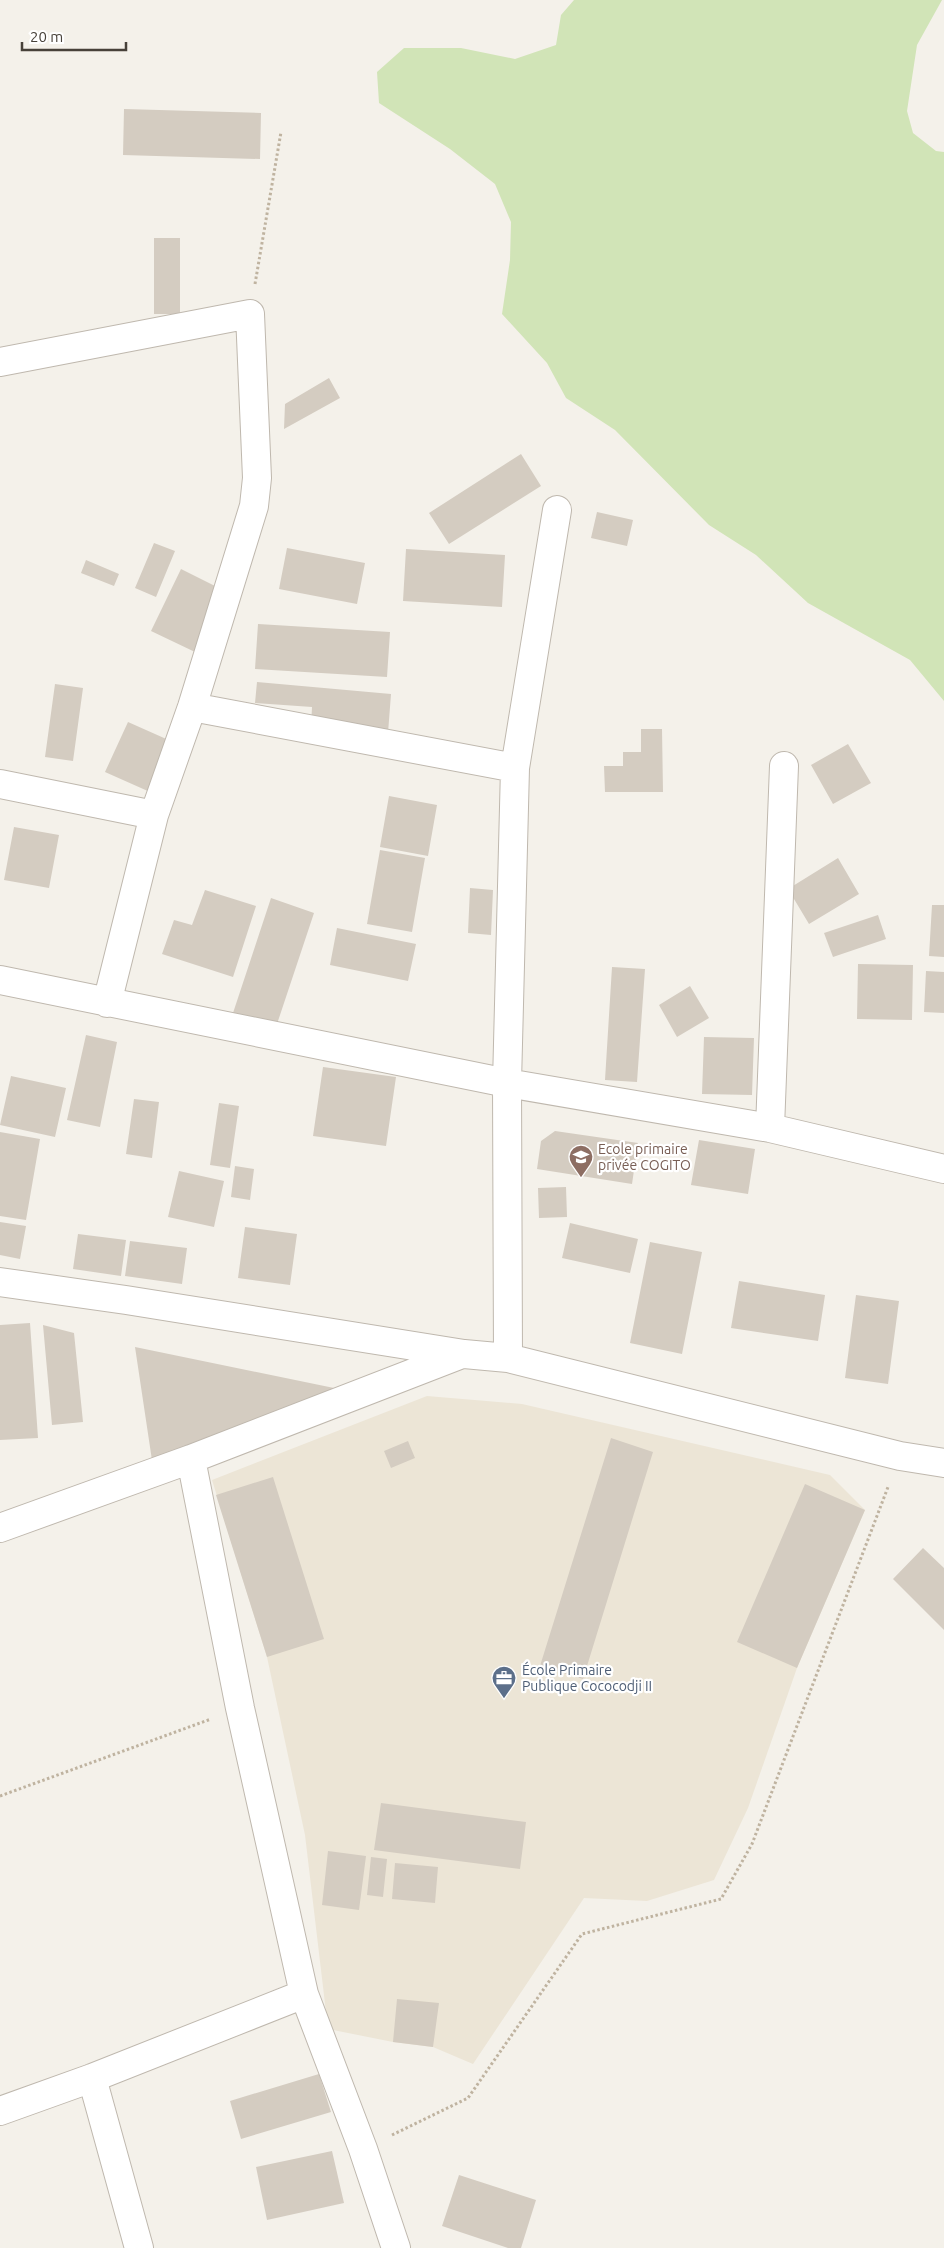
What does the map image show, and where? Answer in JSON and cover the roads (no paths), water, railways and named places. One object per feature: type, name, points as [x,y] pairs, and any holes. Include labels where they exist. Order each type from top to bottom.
[{"type":"street","points":[[0,362],[250,314],[257,478],[254,506],[192,707],[154,815],[106,1002]]},
{"type":"street","points":[[508,1358],[507,1083],[515,768],[557,510]]},
{"type":"street","points":[[192,707],[515,768]]},
{"type":"street","points":[[770,1128],[784,766]]},
{"type":"street","points":[[0,784],[154,815]]},
{"type":"street","points":[[0,980],[507,1083],[770,1128],[944,1169]]},
{"type":"street","points":[[0,1282],[126,1300],[464,1354],[508,1358],[900,1456],[944,1463]]},
{"type":"street","points":[[0,1528],[191,1459],[464,1354]]},
{"type":"street","points":[[191,1459],[240,1708],[304,1994],[363,2149],[396,2248]]},
{"type":"street","points":[[0,2111],[92,2078],[304,1994]]},
{"type":"street","points":[[92,2078],[139,2248]]},
{"type":"place","name":"Ecole primaire privée COGITO","points":[[581,1178]]},
{"type":"place","name":"École Primaire Publique Cococodji II","points":[[504,1699]]}]
